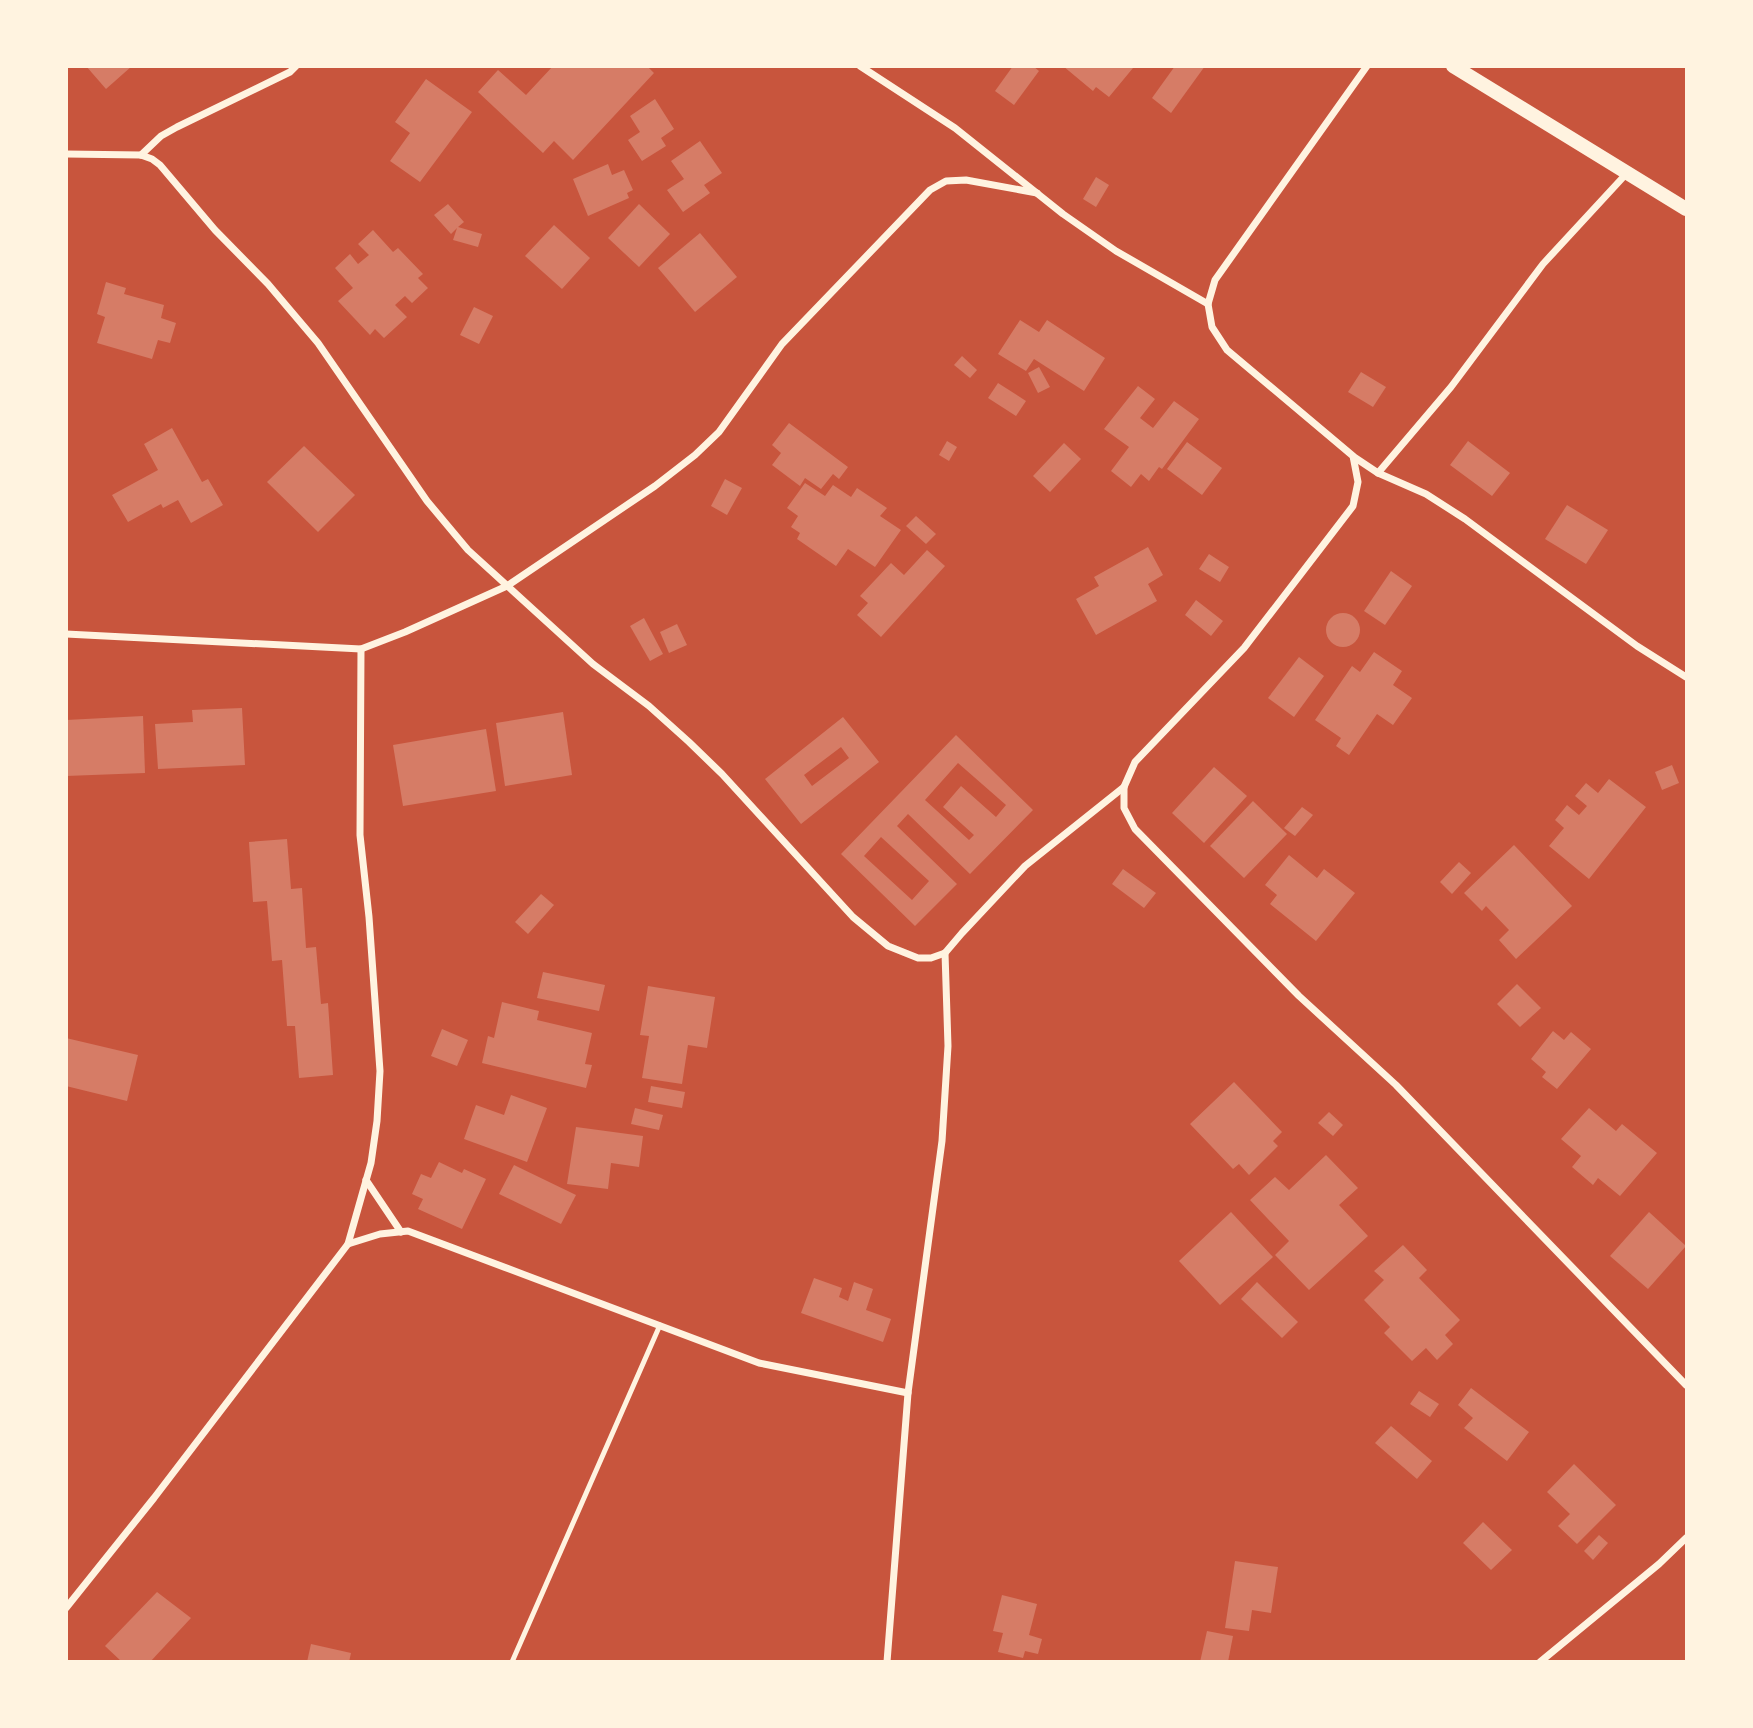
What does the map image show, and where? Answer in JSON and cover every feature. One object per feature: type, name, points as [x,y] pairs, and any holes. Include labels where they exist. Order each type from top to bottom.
[{"type":"main road","points":[[1453,66],[1628,173],[1684,202]]},
{"type":"street","points":[[141,155],[161,136],[290,72],[296,66]]},
{"type":"street","points":[[860,66],[955,128],[1063,214],[1116,250],[1208,304]]},
{"type":"street","points":[[1367,66],[1215,280],[1208,304],[1212,327],[1227,350],[1353,457],[1378,473],[1426,494],[1465,519],[1637,646],[1686,677]]},
{"type":"street","points":[[66,154],[141,155],[160,164],[215,230],[268,284],[318,343],[427,501],[467,550],[593,664],[649,706],[689,742],[853,917],[888,946],[918,958],[931,958],[945,953],[1024,866],[1124,787]]},
{"type":"street","points":[[1378,473],[1451,387],[1544,264],[1628,173]]},
{"type":"street","points":[[66,634],[361,649],[507,586],[655,486],[695,455],[719,432],[782,344],[930,190],[946,181],[966,180],[1037,192]]},
{"type":"street","points":[[1353,457],[1358,482],[1353,506],[1244,648],[1135,762],[1124,787],[1124,808],[1135,829],[1298,996],[1396,1085],[1686,1385]]},
{"type":"street","points":[[66,1608],[154,1498],[348,1244],[371,1163],[380,1071],[360,835],[361,649]]},
{"type":"street","points":[[887,1661],[908,1393],[942,1141],[948,1046],[945,953]]},
{"type":"street","points":[[366,1180],[401,1232]]},
{"type":"street","points":[[348,1244],[380,1234],[408,1231],[759,1363],[908,1393]]},
{"type":"street","points":[[1540,1661],[1659,1564],[1686,1538]]},
{"type":"lane","points":[[512,1661],[660,1325]]},
{"type":"building","points":[[86,66],[132,66],[106,89]]},
{"type":"building","points":[[553,66],[647,66],[654,73],[573,160],[554,141],[543,153],[478,92],[498,70],[526,95]]},
{"type":"building","points":[[1013,66],[1033,66],[1039,71],[1014,105],[995,91]]},
{"type":"building","points":[[1063,66],[1133,68],[1109,97],[1096,87],[1093,91]]},
{"type":"building","points":[[1175,66],[1205,66],[1171,113],[1152,98]]},
{"type":"building","points":[[426,79],[472,112],[420,182],[390,161],[410,133],[395,122]]},
{"type":"building","points":[[655,99],[674,129],[661,138],[666,146],[642,161],[628,140],[640,132],[630,116]]},
{"type":"building","points":[[700,141],[722,173],[704,185],[710,193],[683,212],[667,190],[684,179],[671,161]]},
{"type":"building","points":[[608,164],[612,175],[624,170],[633,190],[627,193],[629,198],[588,216],[573,179]]},
{"type":"building","points":[[1096,177],[1109,185],[1096,207],[1083,199]]},
{"type":"building","points":[[448,204],[464,222],[458,227],[482,234],[478,247],[453,240],[457,228],[451,234],[434,215]]},
{"type":"building","points":[[639,204],[670,234],[639,267],[608,238]]},
{"type":"building","points":[[554,225],[590,258],[562,289],[525,256]]},
{"type":"building","points":[[373,230],[393,252],[398,248],[423,274],[418,278],[428,288],[412,303],[405,296],[395,305],[407,317],[384,338],[375,329],[370,335],[338,301],[353,288],[335,268],[350,254],[358,264],[369,255],[358,244]]},
{"type":"building","points":[[700,233],[737,277],[695,312],[658,268]]},
{"type":"building","points":[[106,282],[126,288],[124,294],[164,305],[161,318],[176,323],[170,343],[158,340],[152,359],[97,343],[105,317],[97,314]]},
{"type":"building","points":[[474,307],[493,316],[479,344],[460,335]]},
{"type":"building","points":[[1020,320],[1039,332],[1047,320],[1105,358],[1084,391],[1034,359],[1026,371],[998,354]]},
{"type":"building","points":[[962,356],[977,370],[970,378],[954,365]]},
{"type":"building","points":[[1039,367],[1050,387],[1038,393],[1028,373]]},
{"type":"building","points":[[1361,372],[1386,387],[1373,407],[1348,392]]},
{"type":"building","points":[[998,383],[1026,401],[1016,416],[988,398]]},
{"type":"building","points":[[1138,386],[1155,399],[1140,418],[1153,428],[1174,401],[1199,419],[1162,469],[1159,467],[1149,481],[1141,474],[1131,487],[1111,471],[1129,447],[1104,429]]},
{"type":"building","points":[[789,423],[848,467],[839,479],[833,474],[821,489],[805,478],[800,486],[772,465],[781,453],[772,445]]},
{"type":"building","points":[[172,428],[202,482],[208,479],[223,505],[191,523],[178,500],[163,508],[161,504],[128,522],[112,495],[158,470],[144,444]]},
{"type":"building","points":[[947,441],[957,447],[949,461],[939,455]]},
{"type":"building","points":[[1468,441],[1510,473],[1492,496],[1450,465]]},
{"type":"building","points":[[1187,442],[1222,468],[1202,495],[1167,469]]},
{"type":"building","points":[[1064,443],[1081,459],[1050,492],[1033,476]]},
{"type":"building","points":[[304,446],[355,495],[318,532],[267,482]]},
{"type":"building","points":[[725,479],[742,488],[727,515],[711,506]]},
{"type":"building","points":[[805,483],[825,496],[833,485],[851,497],[857,488],[887,508],[880,516],[901,530],[875,567],[848,549],[836,566],[797,539],[800,533],[791,527],[798,516],[787,508]]},
{"type":"building","points":[[1567,505],[1608,530],[1586,564],[1545,539]]},
{"type":"building","points":[[916,516],[936,534],[926,544],[906,526]]},
{"type":"building","points":[[1148,547],[1163,575],[1148,584],[1157,601],[1096,635],[1076,599],[1099,586],[1094,577]]},
{"type":"building","points":[[927,550],[945,566],[881,637],[857,615],[868,603],[860,596],[891,563],[904,575]]},
{"type":"building","points":[[1209,554],[1229,567],[1220,582],[1199,569]]},
{"type":"building","points":[[1391,571],[1412,586],[1385,625],[1364,611]]},
{"type":"building","points":[[1196,600],[1223,621],[1211,636],[1185,615]]},
{"type":"building","points":[[1343,613],[1355,618],[1360,630],[1355,642],[1343,647],[1331,642],[1326,630],[1331,618]]},
{"type":"building","points":[[644,618],[663,654],[650,661],[630,626]]},
{"type":"building","points":[[677,624],[687,645],[669,653],[660,632]]},
{"type":"building","points":[[1374,652],[1402,671],[1393,685],[1412,698],[1393,725],[1377,714],[1349,755],[1336,746],[1341,738],[1315,720],[1352,666],[1360,672]]},
{"type":"building","points":[[1299,657],[1324,676],[1294,717],[1268,698]]},
{"type":"building","points":[[242,708],[245,765],[158,769],[155,724],[193,722],[192,710]]},
{"type":"building","points":[[563,712],[572,775],[505,786],[496,723]]},
{"type":"building","points":[[143,716],[145,773],[66,776],[66,720]]},
{"type":"building","points":[[843,717],[879,762],[801,824],[765,779]],"holes":[[[841,747],[849,758],[812,786],[804,775]]]},
{"type":"building","points":[[486,729],[496,791],[403,806],[393,745]]},
{"type":"building","points":[[956,735],[1033,810],[970,874],[908,814],[897,826],[957,884],[915,926],[841,854]],"holes":[[[958,763],[1006,805],[996,817],[961,786],[943,807],[974,835],[969,840],[925,800]],[[881,837],[929,881],[912,900],[864,856]]]},
{"type":"building","points":[[1672,765],[1679,783],[1662,790],[1655,772]]},
{"type":"building","points":[[1214,767],[1247,796],[1204,843],[1172,813]]},
{"type":"building","points":[[1609,779],[1646,807],[1589,879],[1549,846],[1564,828],[1555,820],[1567,805],[1579,815],[1587,806],[1575,796],[1586,783],[1598,793]]},
{"type":"building","points":[[1253,801],[1287,834],[1244,878],[1210,846]]},
{"type":"building","points":[[1302,807],[1313,815],[1295,836],[1284,828]]},
{"type":"building","points":[[287,839],[291,889],[302,888],[306,948],[316,947],[321,1004],[328,1003],[333,1075],[299,1078],[295,1026],[287,1026],[282,960],[272,961],[267,901],[253,902],[249,842]]},
{"type":"building","points":[[1514,845],[1572,906],[1516,959],[1499,940],[1509,930],[1486,906],[1482,911],[1464,893]]},
{"type":"building","points":[[1289,855],[1317,878],[1324,869],[1355,893],[1316,941],[1270,904],[1277,895],[1265,885]]},
{"type":"building","points":[[1459,862],[1471,873],[1452,894],[1440,882]]},
{"type":"building","points":[[1123,869],[1156,893],[1144,908],[1112,884]]},
{"type":"building","points":[[541,894],[554,905],[528,934],[515,922]]},
{"type":"building","points":[[543,972],[605,985],[599,1011],[537,998]]},
{"type":"building","points":[[1517,984],[1541,1008],[1520,1027],[1497,1004]]},
{"type":"building","points":[[648,986],[715,997],[707,1048],[688,1045],[682,1084],[642,1078],[649,1036],[640,1035]]},
{"type":"building","points":[[502,1002],[539,1011],[537,1020],[592,1033],[585,1064],[592,1065],[586,1088],[482,1063],[488,1036],[494,1038]]},
{"type":"building","points":[[442,1029],[468,1040],[457,1066],[431,1056]]},
{"type":"building","points":[[1553,1031],[1564,1040],[1571,1032],[1591,1049],[1557,1089],[1542,1077],[1546,1072],[1531,1059]]},
{"type":"building","points":[[66,1038],[138,1055],[127,1101],[66,1086]]},
{"type":"building","points":[[1234,1082],[1282,1132],[1273,1141],[1278,1146],[1249,1175],[1239,1164],[1233,1169],[1190,1124]]},
{"type":"building","points":[[651,1086],[685,1092],[682,1108],[648,1102]]},
{"type":"building","points":[[511,1095],[547,1108],[527,1162],[464,1139],[476,1105],[504,1115]]},
{"type":"building","points":[[635,1108],[663,1115],[659,1130],[631,1124]]},
{"type":"building","points":[[1589,1108],[1616,1131],[1622,1124],[1657,1153],[1620,1196],[1598,1178],[1593,1185],[1572,1167],[1581,1156],[1561,1139]]},
{"type":"building","points":[[1329,1112],[1343,1125],[1333,1136],[1318,1123]]},
{"type":"building","points":[[576,1127],[643,1136],[639,1167],[611,1163],[608,1189],[567,1184]]},
{"type":"building","points":[[1326,1155],[1358,1188],[1339,1205],[1368,1236],[1309,1290],[1275,1255],[1289,1241],[1250,1200],[1275,1177],[1289,1190]]},
{"type":"building","points":[[439,1162],[462,1173],[464,1169],[486,1179],[462,1229],[418,1209],[423,1199],[412,1194],[421,1174],[431,1178]]},
{"type":"building","points":[[514,1165],[576,1195],[561,1224],[499,1194]]},
{"type":"building","points":[[1231,1212],[1273,1257],[1220,1305],[1179,1261]]},
{"type":"building","points":[[1649,1212],[1686,1246],[1648,1289],[1610,1256]]},
{"type":"building","points":[[1403,1245],[1427,1270],[1419,1278],[1460,1320],[1445,1335],[1453,1344],[1437,1360],[1426,1348],[1412,1361],[1384,1333],[1390,1327],[1364,1300],[1384,1280],[1374,1271]]},
{"type":"building","points":[[814,1278],[842,1288],[839,1297],[848,1301],[854,1282],[873,1289],[866,1310],[891,1319],[883,1342],[801,1313]]},
{"type":"building","points":[[1257,1282],[1298,1322],[1282,1338],[1241,1299]]},
{"type":"building","points":[[1471,1388],[1529,1432],[1507,1461],[1464,1428],[1473,1418],[1458,1405]]},
{"type":"building","points":[[1419,1391],[1439,1404],[1430,1417],[1410,1404]]},
{"type":"building","points":[[1391,1426],[1432,1461],[1417,1479],[1375,1443]]},
{"type":"building","points":[[1574,1464],[1616,1505],[1577,1544],[1558,1526],[1570,1514],[1547,1492]]},
{"type":"building","points":[[1483,1522],[1512,1550],[1491,1570],[1463,1543]]},
{"type":"building","points":[[1599,1535],[1608,1543],[1593,1560],[1584,1551]]},
{"type":"building","points":[[1235,1561],[1278,1567],[1271,1613],[1252,1610],[1249,1631],[1225,1628]]},
{"type":"building","points":[[157,1592],[191,1618],[150,1662],[122,1662],[105,1646]]},
{"type":"building","points":[[1002,1595],[1037,1604],[1029,1635],[1042,1639],[1038,1654],[1025,1651],[1023,1658],[998,1652],[1003,1633],[993,1631]]},
{"type":"building","points":[[1207,1631],[1233,1636],[1228,1662],[1200,1662]]},
{"type":"building","points":[[311,1644],[351,1653],[349,1662],[307,1662]]}]
